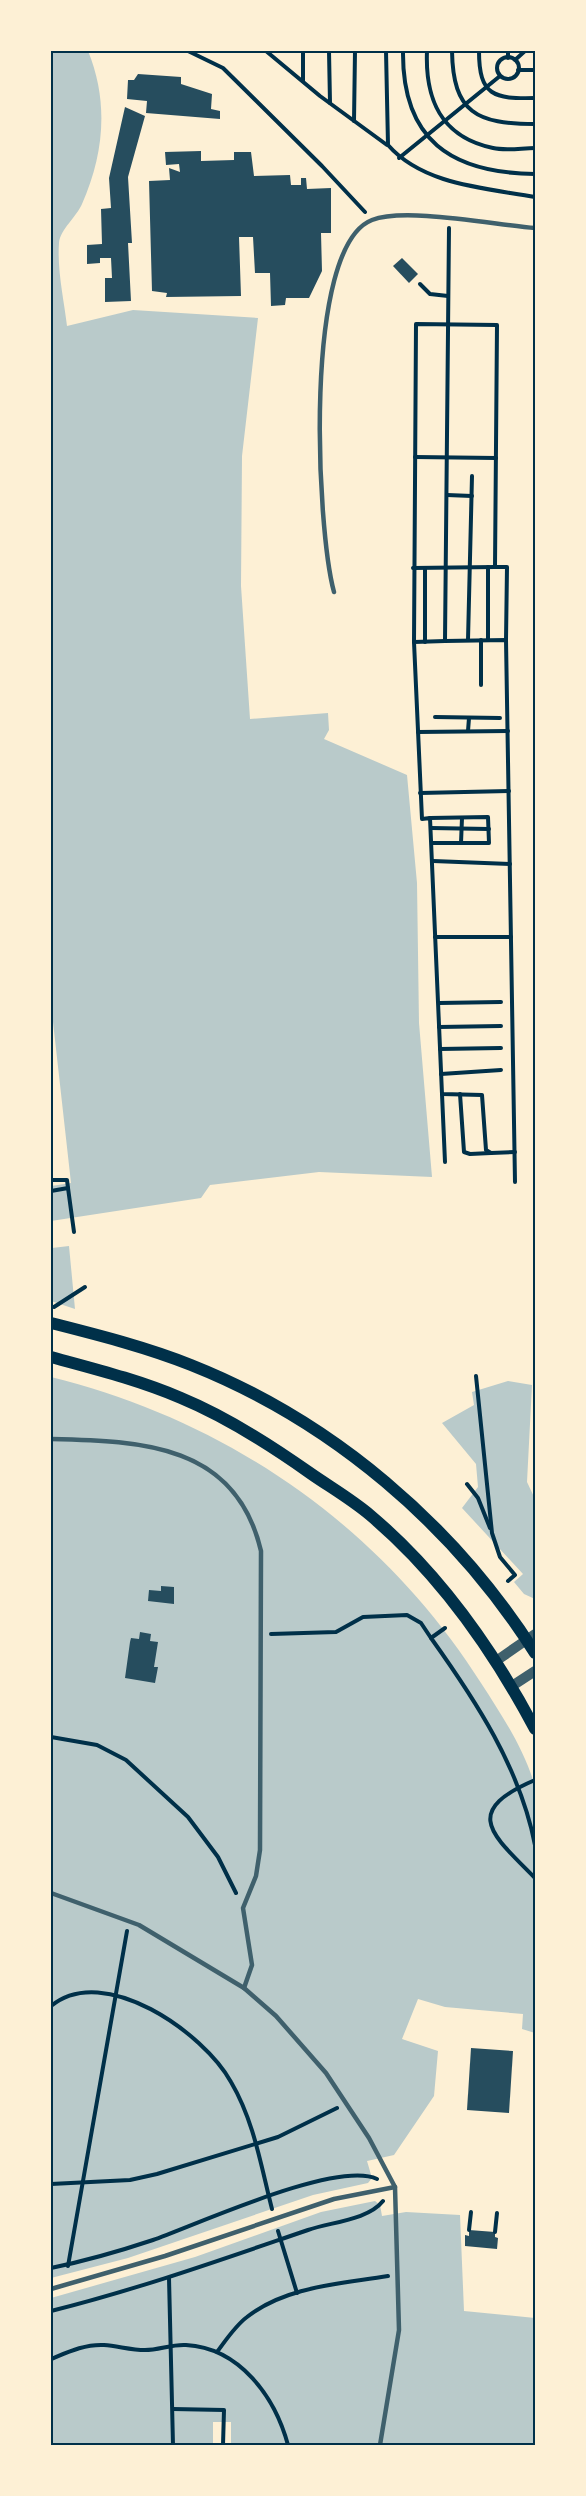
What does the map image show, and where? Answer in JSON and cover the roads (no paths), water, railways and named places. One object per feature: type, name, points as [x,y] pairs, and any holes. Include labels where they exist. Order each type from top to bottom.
[{"type":"main road","points":[[51,1323],[108,1338],[190,1365],[275,1406],[314,1429],[387,1483],[449,1542],[531,1637],[535,1653]]},
{"type":"main road","points":[[51,1357],[144,1383],[181,1398],[259,1438],[367,1513],[399,1540],[455,1601],[512,1686],[535,1729]]},
{"type":"street","points":[[496,1661],[531,1637]]},
{"type":"street","points":[[512,1686],[535,1671]]},
{"type":"lane","points":[[334,592],[326,565],[320,417],[322,341],[331,291],[349,239],[361,226],[372,220],[388,216],[449,218],[535,228]]},
{"type":"lane","points":[[51,1439],[146,1445],[186,1456],[219,1477],[233,1493],[256,1532],[261,1551],[261,1850],[256,1876],[243,1908],[252,1965],[244,1988]]},
{"type":"lane","points":[[51,1893],[129,1921],[244,1988],[276,2016],[326,2073],[369,2138],[394,2187],[399,2330],[380,2445]]},
{"type":"lane","points":[[51,2289],[165,2256],[274,2217],[350,2194],[394,2187]]}]
